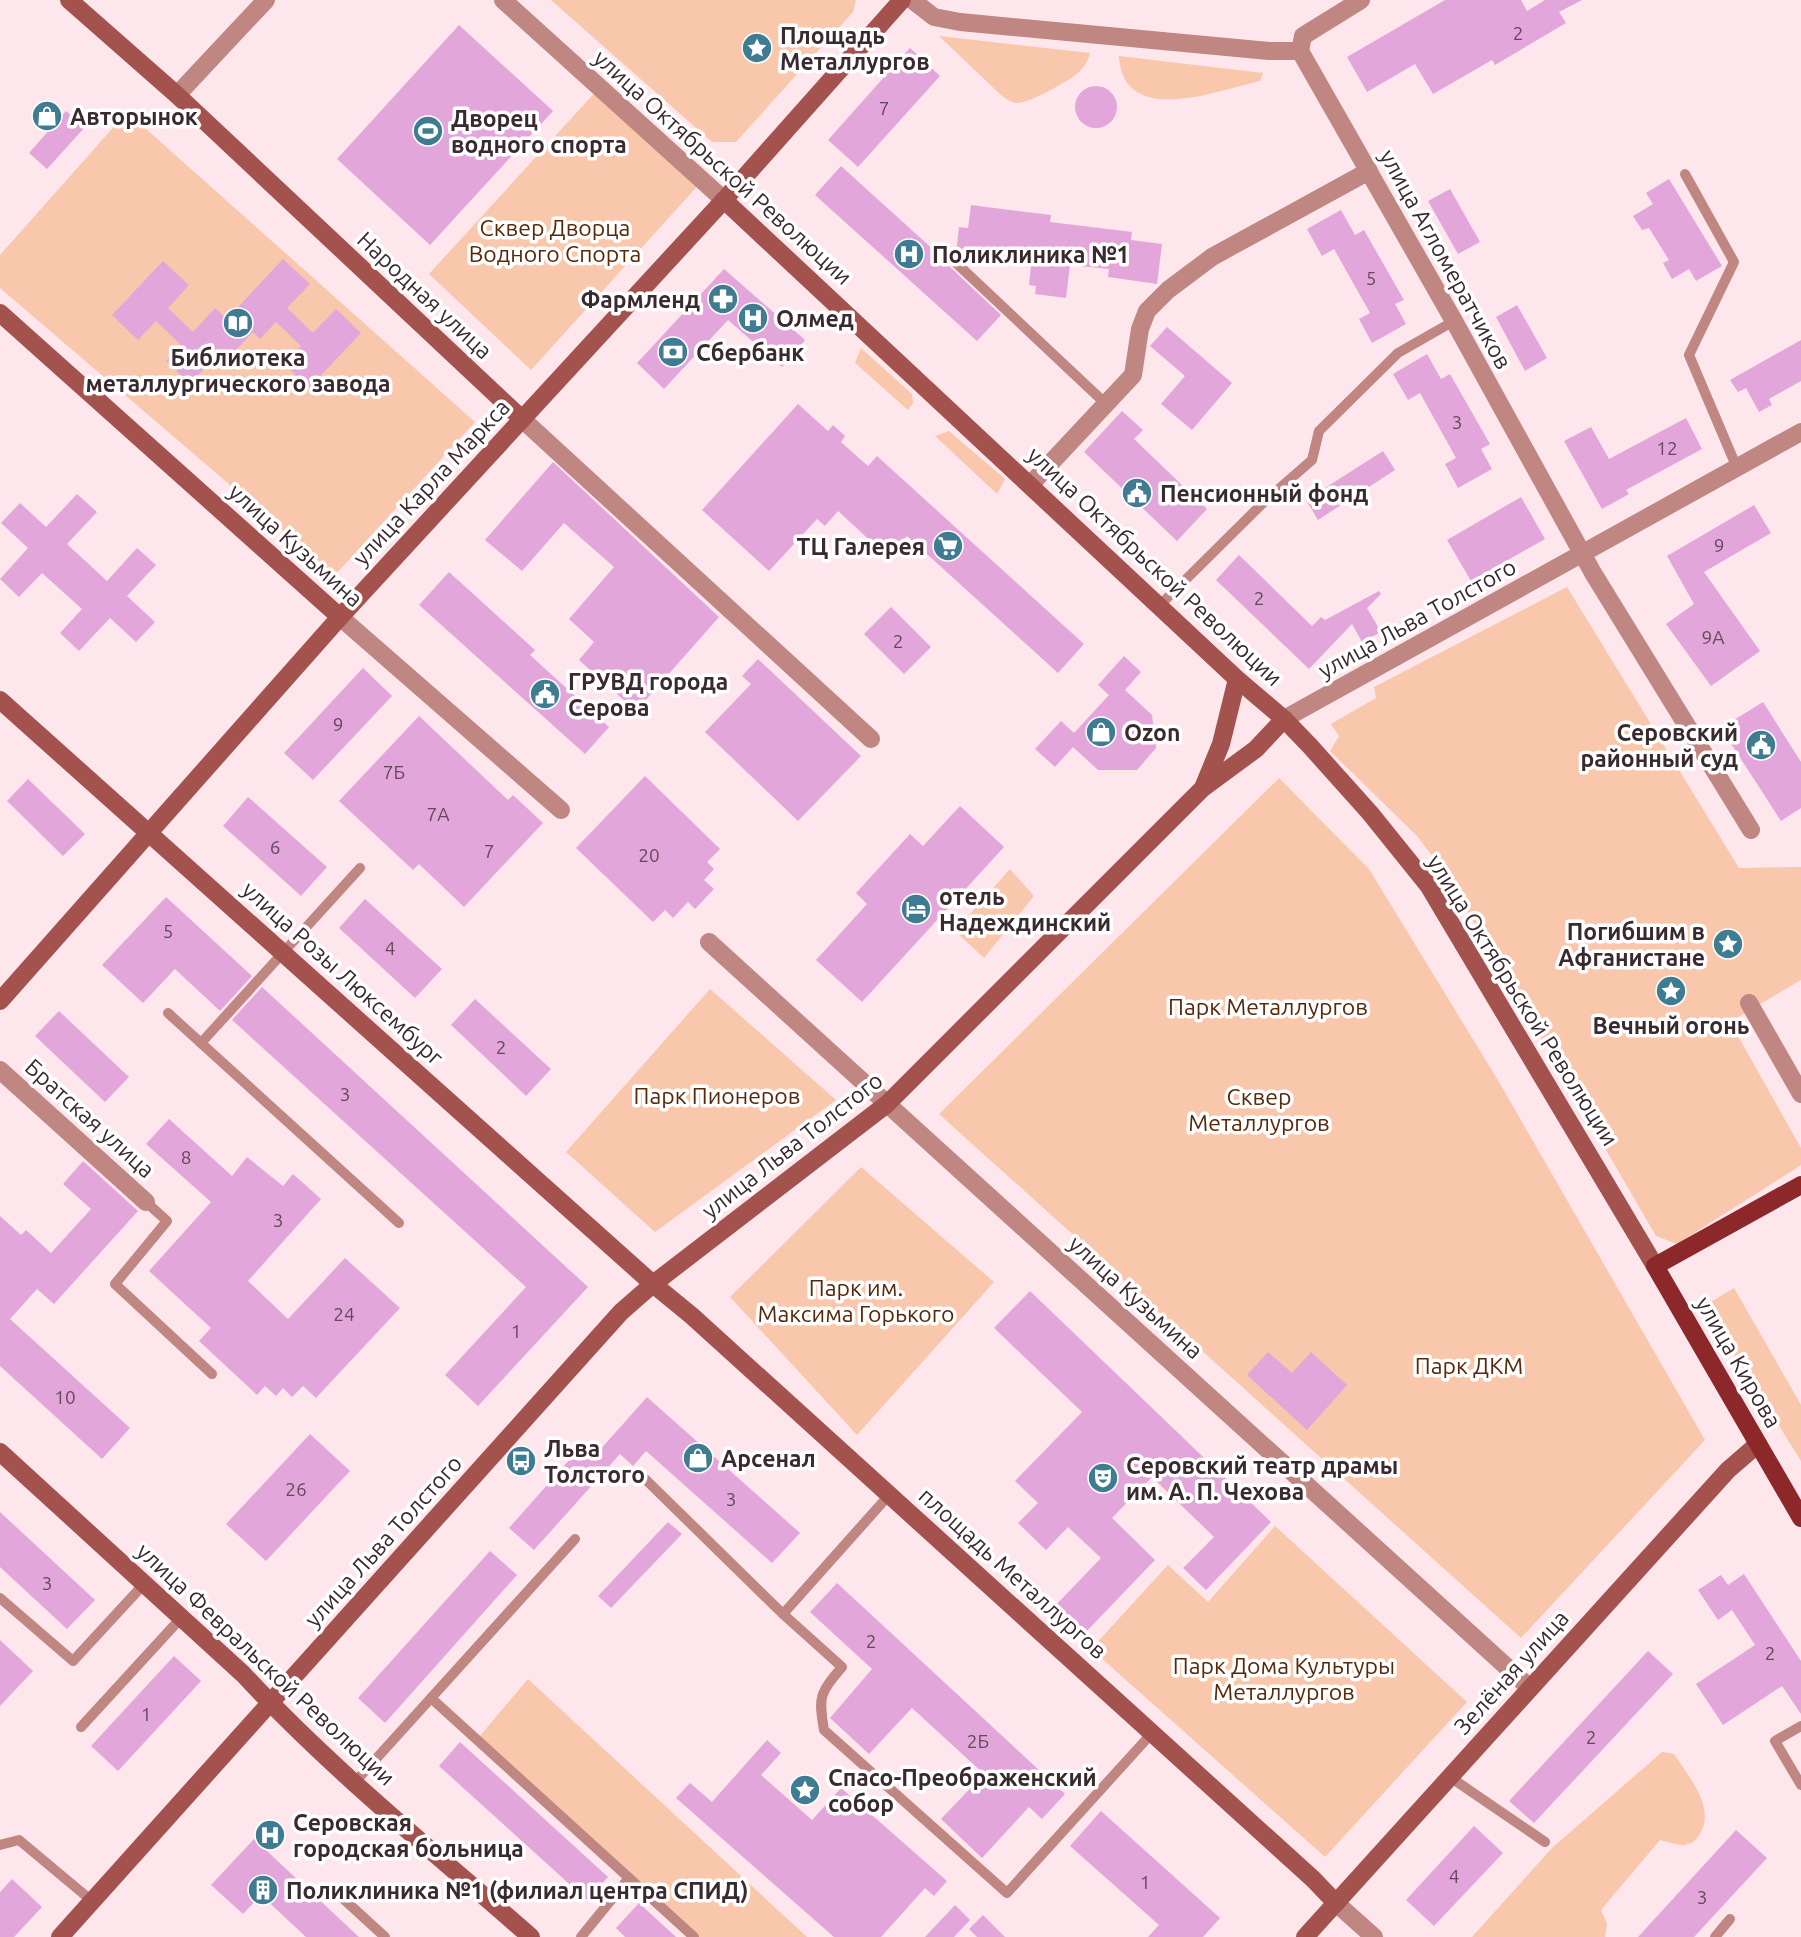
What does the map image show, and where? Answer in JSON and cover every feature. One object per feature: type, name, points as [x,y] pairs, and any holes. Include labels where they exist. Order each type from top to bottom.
[{"type":"main road","points":[[1655,1266],[1801,1185]]},
{"type":"main road","name":"улица Кирова","points":[[1655,1266],[1801,1518]]},
{"type":"street","name":"Народная улица","points":[[69,0],[177,95],[522,419],[871,739]]},
{"type":"street","points":[[177,95],[266,0]]},
{"type":"street","name":"улица Октябрьской Революции","points":[[503,0],[724,200],[1284,719],[1370,813],[1428,884],[1655,1266]]},
{"type":"street","name":"улица Карла Маркса","points":[[0,1001],[340,617],[724,200],[902,0]]},
{"type":"street","points":[[912,0],[934,17],[960,22],[1269,51],[1300,51],[1303,36],[1361,0]]},
{"type":"street","name":"улица Агломератчиков","points":[[1300,51],[1454,321],[1582,554],[1751,830]]},
{"type":"street","points":[[1031,484],[1133,375],[1140,329],[1147,311],[1168,290],[1212,257],[1369,172]]},
{"type":"street","name":"улица Кузьмина","points":[[0,313],[561,810]]},
{"type":"street","name":"улица Льва Толстого","points":[[60,1937],[621,1312],[653,1284],[887,1104],[1203,788],[1256,748],[1284,719],[1801,432]]},
{"type":"street","points":[[1203,788],[1221,744],[1237,678]]},
{"type":"street","name":"улица Розы Люксембург","points":[[0,700],[653,1284]]},
{"type":"street","name":"улица Кузьмина","points":[[709,943],[1530,1688]]},
{"type":"street","points":[[1749,1003],[1801,1094]]},
{"type":"street","name":"Братская улица","points":[[0,1070],[146,1202]]},
{"type":"street","name":"площадь Металлургов","points":[[653,1284],[890,1494],[1314,1879],[1336,1903]]},
{"type":"street","name":"Зелёная улица","points":[[1305,1937],[1728,1470],[1758,1444]]},
{"type":"street","name":"улица Февральской Революции","points":[[0,1452],[243,1674],[271,1704],[355,1782],[531,1937]]},
{"type":"street","points":[[1336,1903],[1374,1937]]},
{"type":"lane","points":[[1685,174],[1734,262],[1689,355],[1737,468]]},
{"type":"lane","points":[[954,261],[1106,404]]},
{"type":"lane","points":[[1160,605],[1266,500],[1312,460],[1319,431],[1398,354],[1454,321]]},
{"type":"lane","points":[[201,1043],[360,868]]},
{"type":"lane","points":[[168,1013],[399,1223]]},
{"type":"lane","points":[[146,1202],[167,1221],[115,1284],[212,1374]]},
{"type":"lane","points":[[642,1476],[783,1614],[842,1667],[824,1689],[820,1706],[824,1730],[1007,1893],[1152,1734]]},
{"type":"lane","points":[[783,1614],[890,1494]]},
{"type":"lane","points":[[355,1782],[575,1539]]},
{"type":"lane","points":[[0,1614],[4,1601],[73,1661],[144,1584]]},
{"type":"lane","points":[[81,1727],[181,1618]]},
{"type":"lane","points":[[431,1698],[694,1937]]},
{"type":"lane","points":[[1801,1726],[1775,1741],[1801,1785]]},
{"type":"lane","points":[[1450,1777],[1545,1842]]},
{"type":"lane","points":[[0,1845],[19,1840],[92,1901]]},
{"type":"lane","points":[[581,1937],[629,1878]]},
{"type":"lane","points":[[338,1894],[385,1937]]},
{"type":"lane","points":[[1715,1937],[1730,1919]]},
{"type":"green space","points":[[551,0],[856,0],[853,12],[736,142],[712,142]]},
{"type":"green space","points":[[939,36],[1090,53],[1083,68],[1067,80],[1030,100],[1015,103],[1002,96]]},
{"type":"green space","points":[[1119,56],[1263,73],[1260,81],[1221,91],[1175,99],[1154,98],[1137,92],[1124,78]]},
{"type":"green space","name":"Сквер Дворца Водного Спорта","points":[[600,87],[703,180],[531,370],[429,274]]},
{"type":"green space","points":[[127,112],[475,422],[335,575],[0,288],[0,255]]},
{"type":"green space","points":[[861,348],[912,394],[913,403],[908,410],[855,363]]},
{"type":"green space","points":[[949,431],[1005,479],[997,494],[935,436]]},
{"type":"green space","points":[[1567,587],[1739,868],[1801,867],[1801,980],[1730,1022],[1801,1148],[1801,1165],[1677,1244],[1656,1236],[1445,873],[1417,836],[1330,751],[1339,736],[1331,724],[1376,698],[1374,687]]},
{"type":"green space","name":"Сквер Металлургов","points":[[1279,778],[1369,869],[1499,1082],[1705,1440],[1521,1638],[939,1114]]},
{"type":"green space","points":[[1010,869],[1034,896],[984,958],[955,931]]},
{"type":"green space","name":"Парк Пионеров","points":[[710,989],[836,1100],[655,1232],[566,1152]]},
{"type":"green space","name":"Парк им. Максима Горького","points":[[861,1167],[994,1282],[857,1435],[730,1297]]},
{"type":"green space","points":[[1734,1288],[1801,1405],[1801,1461],[1704,1306]]},
{"type":"green space","name":"Парк Дома Культуры Металлургов","points":[[1275,1526],[1467,1702],[1325,1857],[1091,1649],[1168,1565],[1208,1602]]},
{"type":"green space","points":[[528,1679],[807,1937],[699,1937],[479,1737]]},
{"type":"green space","points":[[1662,1752],[1674,1754],[1693,1782],[1705,1813],[1704,1824],[1692,1843],[1677,1844],[1660,1840],[1601,1910],[1607,1924],[1605,1937],[1472,1937],[1552,1848]]},
{"type":"building","points":[[1445,0],[1521,0],[1527,11],[1545,0],[1582,0],[1559,12],[1566,23],[1495,65],[1492,60],[1433,94],[1415,64],[1367,92],[1347,57]]},
{"type":"building","points":[[459,25],[553,111],[430,245],[337,159]]},
{"type":"building","points":[[910,48],[940,76],[858,167],[828,140]]},
{"type":"building","points":[[1096,86],[1111,92],[1117,107],[1111,122],[1096,128],[1081,122],[1075,107],[1081,92]]},
{"type":"building","points":[[66,111],[85,127],[47,169],[29,153]]},
{"type":"building","name":"Поликлиника №1","points":[[841,166],[1001,315],[977,341],[815,195]]},
{"type":"building","points":[[1669,179],[1722,266],[1696,281],[1689,269],[1672,279],[1663,263],[1669,260],[1649,228],[1642,230],[1633,216],[1653,204],[1646,193]]},
{"type":"building","points":[[1450,189],[1480,242],[1458,254],[1428,201]]},
{"type":"building","points":[[971,205],[1051,215],[1050,222],[1132,232],[1131,240],[1162,244],[1157,284],[1108,277],[1109,269],[1070,265],[1066,298],[1035,294],[1036,286],[1029,285],[1032,256],[1002,252],[1001,261],[956,254],[959,227],[968,228]]},
{"type":"building","points":[[1341,210],[1355,235],[1364,230],[1404,300],[1395,304],[1406,324],[1372,343],[1359,319],[1370,313],[1334,249],[1322,256],[1307,229]]},
{"type":"building","name":"Библиотека металлургического завода","points":[[283,259],[310,284],[287,308],[313,333],[336,309],[361,333],[309,388],[284,364],[301,346],[276,322],[260,339],[253,332],[220,367],[213,359],[190,384],[166,361],[181,345],[156,321],[138,340],[112,315],[163,261],[189,285],[168,308],[193,332],[215,308],[227,319]]},
{"type":"building","points":[[724,269],[805,340],[782,367],[728,320],[664,389],[637,363]]},
{"type":"building","points":[[1517,305],[1547,358],[1525,371],[1496,317]]},
{"type":"building","points":[[1167,327],[1232,383],[1192,430],[1161,404],[1185,376],[1150,346]]},
{"type":"building","points":[[1801,340],[1801,381],[1769,399],[1772,405],[1759,412],[1746,388],[1738,392],[1730,380]]},
{"type":"building","points":[[1427,354],[1441,379],[1450,374],[1490,444],[1481,449],[1492,469],[1458,488],[1445,464],[1456,458],[1420,393],[1408,400],[1393,374]]},
{"type":"building","name":"ТЦ Галерея","points":[[798,404],[828,431],[833,425],[845,436],[841,442],[868,466],[877,456],[1084,644],[1058,673],[907,536],[888,557],[838,511],[825,526],[817,519],[769,571],[702,510]]},
{"type":"building","points":[[1122,411],[1143,430],[1134,439],[1207,509],[1177,541],[1084,452]]},
{"type":"building","points":[[1686,418],[1702,449],[1626,490],[1629,494],[1602,509],[1564,441],[1591,427],[1609,459]]},
{"type":"building","points":[[1383,451],[1395,470],[1318,520],[1306,500]]},
{"type":"building","points":[[553,462],[719,617],[636,711],[579,660],[594,642],[569,619],[614,567],[564,523],[522,571],[485,540]]},
{"type":"building","points":[[77,494],[97,512],[67,544],[107,581],[137,548],[156,565],[127,596],[155,622],[136,642],[110,618],[79,651],[60,633],[82,609],[42,573],[19,597],[0,579],[28,548],[1,523],[20,503],[46,527]]},
{"type":"building","points":[[1521,497],[1545,539],[1471,581],[1447,540]]},
{"type":"building","points":[[1754,505],[1771,533],[1704,572],[1760,651],[1711,686],[1666,624],[1694,604],[1667,556]]},
{"type":"building","points":[[1239,555],[1312,626],[1321,617],[1325,620],[1379,591],[1381,594],[1367,608],[1381,632],[1362,642],[1352,624],[1309,669],[1216,580]]},
{"type":"building","name":"ГРУВД города Серова","points":[[449,572],[535,650],[530,655],[609,727],[585,754],[419,605]]},
{"type":"building","points":[[891,607],[931,647],[904,674],[864,634]]},
{"type":"building","points":[[1124,656],[1141,672],[1125,690],[1152,715],[1156,748],[1137,770],[1098,770],[1073,747],[1055,767],[1035,749],[1061,721],[1074,733],[1109,695],[1098,685]]},
{"type":"building","points":[[758,659],[861,756],[798,821],[705,732],[751,684],[742,676]]},
{"type":"building","points":[[363,668],[392,696],[313,780],[284,753]]},
{"type":"building","name":"Серовский районный суд","points":[[1763,702],[1801,762],[1801,808],[1781,821],[1721,728]]},
{"type":"building","points":[[419,716],[508,800],[513,795],[543,823],[464,907],[419,864],[413,870],[339,801]]},
{"type":"building","points":[[645,776],[720,849],[707,862],[714,869],[704,880],[714,889],[695,909],[688,902],[673,918],[665,910],[653,922],[576,848]]},
{"type":"building","points":[[28,779],[85,834],[63,856],[7,801]]},
{"type":"building","points":[[248,797],[327,867],[301,896],[223,826]]},
{"type":"building","name":"отель Надеждинский","points":[[960,806],[1004,847],[862,1002],[816,960],[867,904],[856,893],[910,834],[923,846]]},
{"type":"building","points":[[166,897],[252,976],[220,1011],[175,969],[143,1003],[102,965]]},
{"type":"building","points":[[365,899],[442,969],[415,998],[339,928]]},
{"type":"building","points":[[262,987],[588,1287],[478,1406],[445,1375],[526,1287],[232,1020]]},
{"type":"building","points":[[475,999],[551,1069],[526,1096],[451,1025]]},
{"type":"building","points":[[59,1011],[129,1077],[105,1102],[35,1036]]},
{"type":"building","points":[[169,1119],[232,1176],[247,1157],[283,1186],[293,1174],[321,1199],[248,1281],[288,1319],[345,1258],[400,1308],[316,1398],[303,1386],[292,1397],[283,1388],[276,1396],[265,1386],[257,1395],[199,1341],[211,1328],[149,1271],[211,1202],[146,1144]]},
{"type":"building","points":[[83,1161],[138,1211],[54,1304],[37,1289],[10,1319],[130,1428],[102,1459],[0,1366],[0,1216],[21,1235],[26,1230],[51,1253],[91,1209],[63,1184]]},
{"type":"building","points":[[1030,1291],[1271,1522],[1206,1590],[1183,1568],[1214,1537],[1152,1477],[1112,1518],[1155,1560],[1083,1635],[1054,1607],[1101,1558],[1068,1527],[1046,1550],[1018,1523],[1038,1503],[1015,1481],[1082,1412],[994,1328]]},
{"type":"building","points":[[1268,1352],[1292,1373],[1311,1352],[1347,1385],[1307,1430],[1247,1375]]},
{"type":"building","points":[[647,1397],[800,1533],[772,1563],[646,1451],[633,1466],[620,1454],[534,1550],[509,1528],[579,1449],[591,1460]]},
{"type":"building","points":[[310,1434],[350,1471],[266,1561],[226,1524]]},
{"type":"building","points":[[0,1512],[95,1600],[67,1629],[0,1567]]},
{"type":"building","points":[[668,1522],[682,1534],[611,1608],[598,1596]]},
{"type":"building","points":[[490,1551],[517,1575],[385,1723],[358,1698]]},
{"type":"building","points":[[1744,1574],[1801,1661],[1801,1714],[1782,1686],[1723,1725],[1696,1684],[1755,1645],[1732,1610],[1718,1620],[1698,1590],[1721,1575],[1728,1585]]},
{"type":"building","points":[[837,1583],[1065,1794],[1042,1819],[1029,1807],[982,1858],[941,1819],[984,1774],[912,1708],[869,1754],[830,1718],[872,1669],[810,1612]]},
{"type":"building","points":[[0,1640],[33,1671],[0,1706]]},
{"type":"building","points":[[1648,1651],[1673,1674],[1534,1823],[1509,1801]]},
{"type":"building","points":[[174,1656],[201,1681],[118,1771],[91,1746]]},
{"type":"building","points":[[767,1740],[781,1753],[761,1775],[812,1820],[841,1788],[947,1881],[934,1896],[925,1888],[881,1937],[834,1937],[676,1798],[690,1783],[712,1802]]},
{"type":"building","points":[[460,1742],[608,1877],[587,1900],[439,1766]]},
{"type":"building","points":[[1101,1811],[1220,1918],[1203,1937],[1148,1937],[1159,1925],[1070,1846]]},
{"type":"building","points":[[1474,1826],[1503,1853],[1434,1926],[1406,1900]]},
{"type":"building","points":[[1736,1830],[1767,1858],[1694,1937],[1638,1937]]},
{"type":"building","name":"Поликлиника №1 (филиал центра СПИД)","points":[[254,1839],[359,1937],[306,1937],[261,1895],[243,1914],[211,1885]]},
{"type":"building","points":[[12,1879],[42,1907],[14,1937],[0,1937],[0,1892]]},
{"type":"building","points":[[639,1903],[676,1937],[625,1937],[616,1928]]},
{"type":"building","points":[[955,1905],[970,1920],[954,1937],[925,1937]]},
{"type":"building","points":[[983,1915],[1005,1937],[977,1937],[969,1929]]},
{"type":"place","name":"Площадь Металлургов","points":[[757,48]]},
{"type":"place","name":"Авторынок","points":[[47,116]]},
{"type":"place","name":"Дворец водного спорта","points":[[428,131]]},
{"type":"place","name":"Поликлиника №1","points":[[909,254]]},
{"type":"place","name":"Фармленд","points":[[723,299]]},
{"type":"place","name":"Олмед","points":[[753,318]]},
{"type":"place","name":"Библиотека металлургического завода","points":[[238,323]]},
{"type":"place","name":"Сбербанк","points":[[673,352]]},
{"type":"place","name":"Пенсионный фонд","points":[[1137,493]]},
{"type":"place","name":"ТЦ Галерея","points":[[948,546]]},
{"type":"place","name":"ГРУВД города Серова","points":[[545,694]]},
{"type":"place","name":"Ozon","points":[[1101,732]]},
{"type":"place","name":"Серовский районный суд","points":[[1761,745]]},
{"type":"place","name":"отель Надеждинский","points":[[916,909]]},
{"type":"place","name":"Погибшим в Афганистане","points":[[1728,944]]},
{"type":"place","name":"Вечный огонь","points":[[1671,991]]},
{"type":"place","name":"Арсенал","points":[[698,1458]]},
{"type":"place","name":"Льва Толстого","points":[[521,1461]]},
{"type":"place","name":"Серовский театр драмы им. А. П. Чехова","points":[[1103,1478]]},
{"type":"place","name":"Спасо-Преображенский собор","points":[[805,1790]]},
{"type":"place","name":"Серовская городская больница","points":[[270,1835]]},
{"type":"place","name":"Поликлиника №1 (филиал центра СПИД)","points":[[263,1890]]},
{"type":"park label","name":"Парк Металлургов","points":[[1268,1006]]},
{"type":"park label","name":"Парк ДКМ","points":[[1469,1365]]}]
